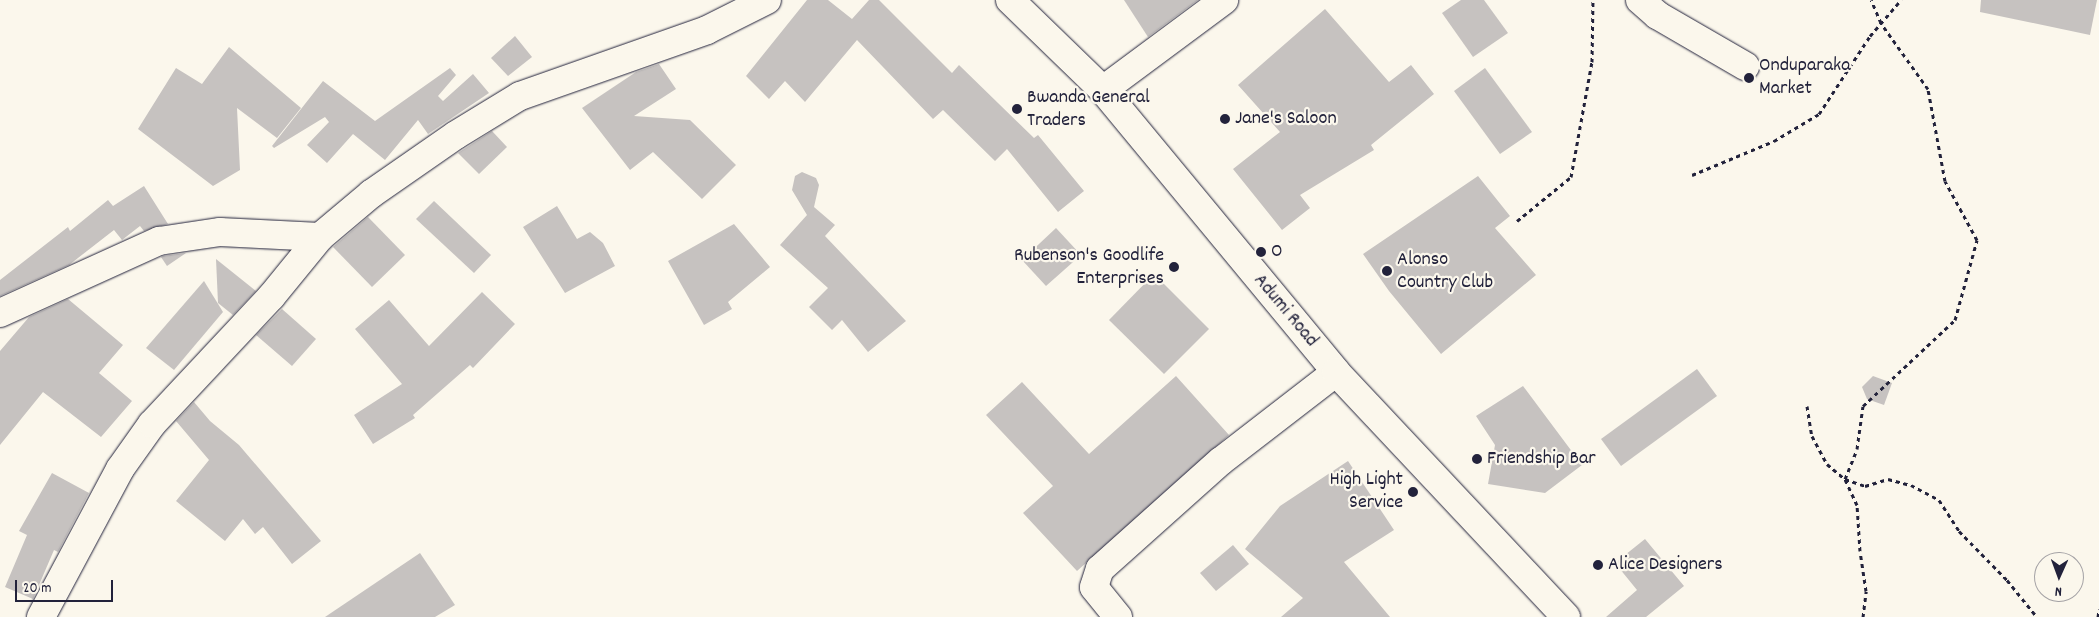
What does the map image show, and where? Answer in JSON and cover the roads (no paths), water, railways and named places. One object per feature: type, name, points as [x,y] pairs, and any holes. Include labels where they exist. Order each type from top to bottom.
[{"type":"street","points":[[41,617],[120,469],[152,424],[271,297],[320,237],[371,194],[456,135],[520,96],[707,30],[767,0]]},
{"type":"street","name":"Adumi Road","points":[[1010,0],[1103,90],[1336,372],[1566,617]]},
{"type":"street","points":[[1103,90],[1224,0]]},
{"type":"street","points":[[1640,0],[1657,15],[1745,66]]},
{"type":"street","points":[[0,313],[159,241],[220,232],[320,237]]},
{"type":"street","points":[[1118,617],[1094,587],[1100,569],[1221,461],[1336,372]]},
{"type":"place","name":"Onduparaka Market","points":[[1749,78]]},
{"type":"place","name":"Bwanda General Traders","points":[[1017,109]]},
{"type":"place","name":"Jane's Saloon","points":[[1225,119]]},
{"type":"place","name":"O","points":[[1261,252]]},
{"type":"place","name":"Rubenson's Goodlife Enterprises","points":[[1174,267]]},
{"type":"place","name":"Alonso Country Club","points":[[1387,271]]},
{"type":"place","name":"Friendship Bar","points":[[1477,459]]},
{"type":"place","name":"High Light Service","points":[[1413,492]]},
{"type":"place","name":"Alice Designers","points":[[1598,565]]}]
